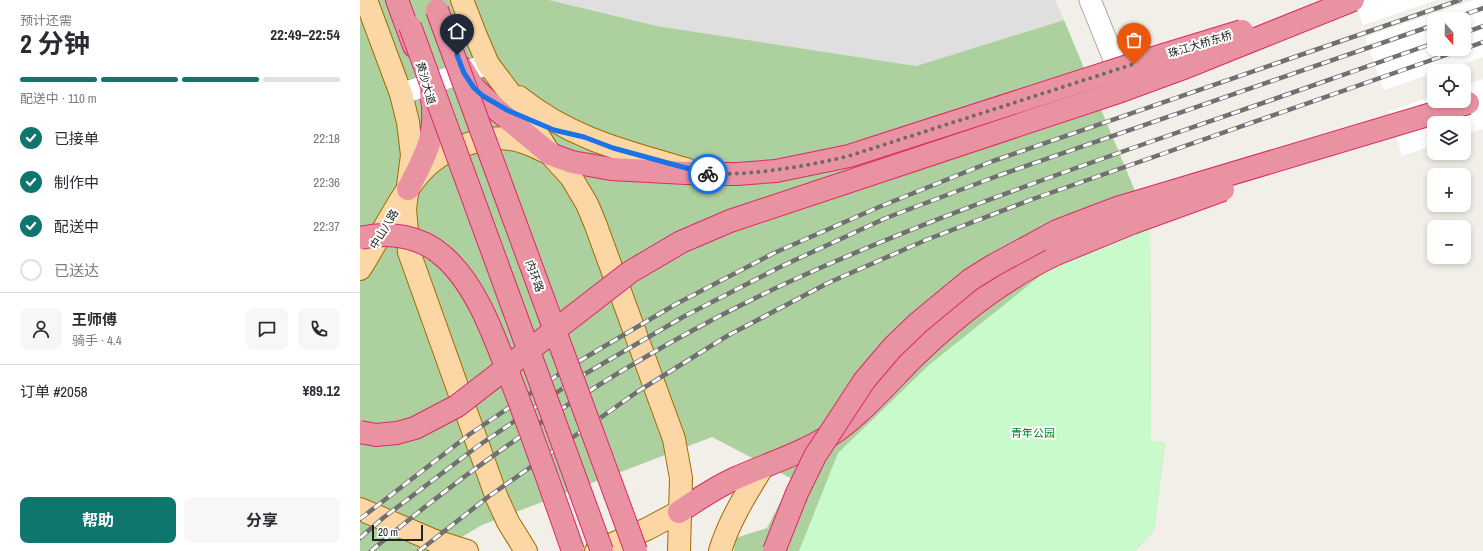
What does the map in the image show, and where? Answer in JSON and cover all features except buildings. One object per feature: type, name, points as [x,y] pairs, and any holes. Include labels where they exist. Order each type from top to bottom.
[{"type":"highway","name":"黄沙大道","points":[[399,0],[429,85],[434,108],[433,128],[423,160],[408,189]]},
{"type":"highway","points":[[399,0],[602,551]]},
{"type":"highway","name":"内环路","points":[[434,0],[636,551]]},
{"type":"highway","points":[[437,0],[464,73],[474,88],[550,154]]},
{"type":"highway","name":"珠江大桥东桥","points":[[550,154],[572,162],[611,169],[704,174],[737,174],[812,165],[849,156],[1134,64],[1349,0]]},
{"type":"highway","points":[[360,432],[376,435],[397,433],[415,428],[457,406],[625,276],[654,257],[701,232],[761,210],[1121,91],[1181,69],[1353,0]]},
{"type":"highway","points":[[679,512],[713,490],[819,442],[837,431],[852,419],[926,346],[966,311],[1022,272],[1056,254],[1163,211],[1475,101]]},
{"type":"highway","points":[[774,551],[797,492],[815,456],[864,382],[892,348],[918,323],[970,280],[994,265],[1057,231],[1117,208],[1475,101]]},
{"type":"highway","points":[[360,238],[380,234],[402,236],[425,244],[442,255],[455,268],[470,289],[499,350],[573,551]]},
{"type":"main road","points":[[366,0],[400,94],[408,122],[411,144],[411,167],[405,209],[409,252],[497,498],[508,522],[526,551]]},
{"type":"main road","points":[[462,0],[488,64],[521,108],[550,154],[571,176],[587,204],[674,439],[681,478],[679,551]]},
{"type":"main road","points":[[502,84],[525,102],[555,122],[584,137],[613,148],[704,174]]},
{"type":"main road","points":[[483,96],[529,121],[554,130],[584,137]]},
{"type":"main road","points":[[408,189],[428,166],[445,153],[482,140],[503,137],[526,142],[550,154]]},
{"type":"main road","name":"中山八路","points":[[360,269],[408,189]]},
{"type":"main road","points":[[720,551],[739,507],[762,468]]},
{"type":"main road","points":[[360,509],[435,541],[467,551]]},
{"type":"main road","points":[[596,551],[648,529],[679,512]]},
{"type":"street","points":[[1090,0],[1113,57]]},
{"type":"street","points":[[400,94],[488,64]]},
{"type":"shaded area","points":[[549,0],[1055,0],[1064,20],[916,66],[657,26]]},
{"type":"green space","points":[[360,0],[549,0],[657,26],[916,66],[1064,20],[1150,227],[1151,441],[1165,443],[1154,530],[1135,551],[734,551],[735,538],[767,528],[792,479],[712,437],[482,525],[438,551],[360,551]]},
{"type":"green space","name":"青年公园","points":[[1150,227],[1151,441],[1165,443],[1154,530],[1135,551],[799,551],[838,453],[929,365],[1045,272]]},
{"type":"pier","points":[[1355,0],[1437,0],[1363,25]]},
{"type":"pier","points":[[1474,0],[1483,0],[1483,57],[1462,64],[1427,64],[1427,75],[1384,90],[1365,37],[1427,16],[1427,56],[1471,56],[1471,12],[1439,12]]},
{"type":"pier","points":[[1483,79],[1483,129],[1471,133],[1471,116],[1427,116],[1427,147],[1402,156],[1389,111],[1427,98],[1427,108],[1471,108],[1471,83]]},
{"type":"railway","points":[[360,519],[470,434],[571,366],[676,304],[774,253],[879,207],[993,161],[1460,0]]},
{"type":"railway","points":[[1471,12],[1483,8]]},
{"type":"railway","points":[[1471,30],[1483,26]]},
{"type":"railway","points":[[360,538],[383,518],[478,446],[578,378],[683,317],[780,267],[886,218],[1000,175],[1427,27]]},
{"type":"railway","points":[[1471,46],[1483,42]]},
{"type":"railway","points":[[371,551],[469,474],[572,402],[626,368],[681,337],[791,281],[923,225],[1012,191],[1427,45]]},
{"type":"railway","points":[[419,551],[488,497],[637,392],[727,336],[828,283],[926,240],[1033,199],[1443,56]]},
{"type":"way so far","points":[[708,174],[737,174],[776,170],[812,165],[849,156],[1134,64]]},
{"type":"route","points":[[457,55],[464,73],[474,88],[483,96],[529,121],[554,130],[584,137],[613,148],[708,174]]}]
